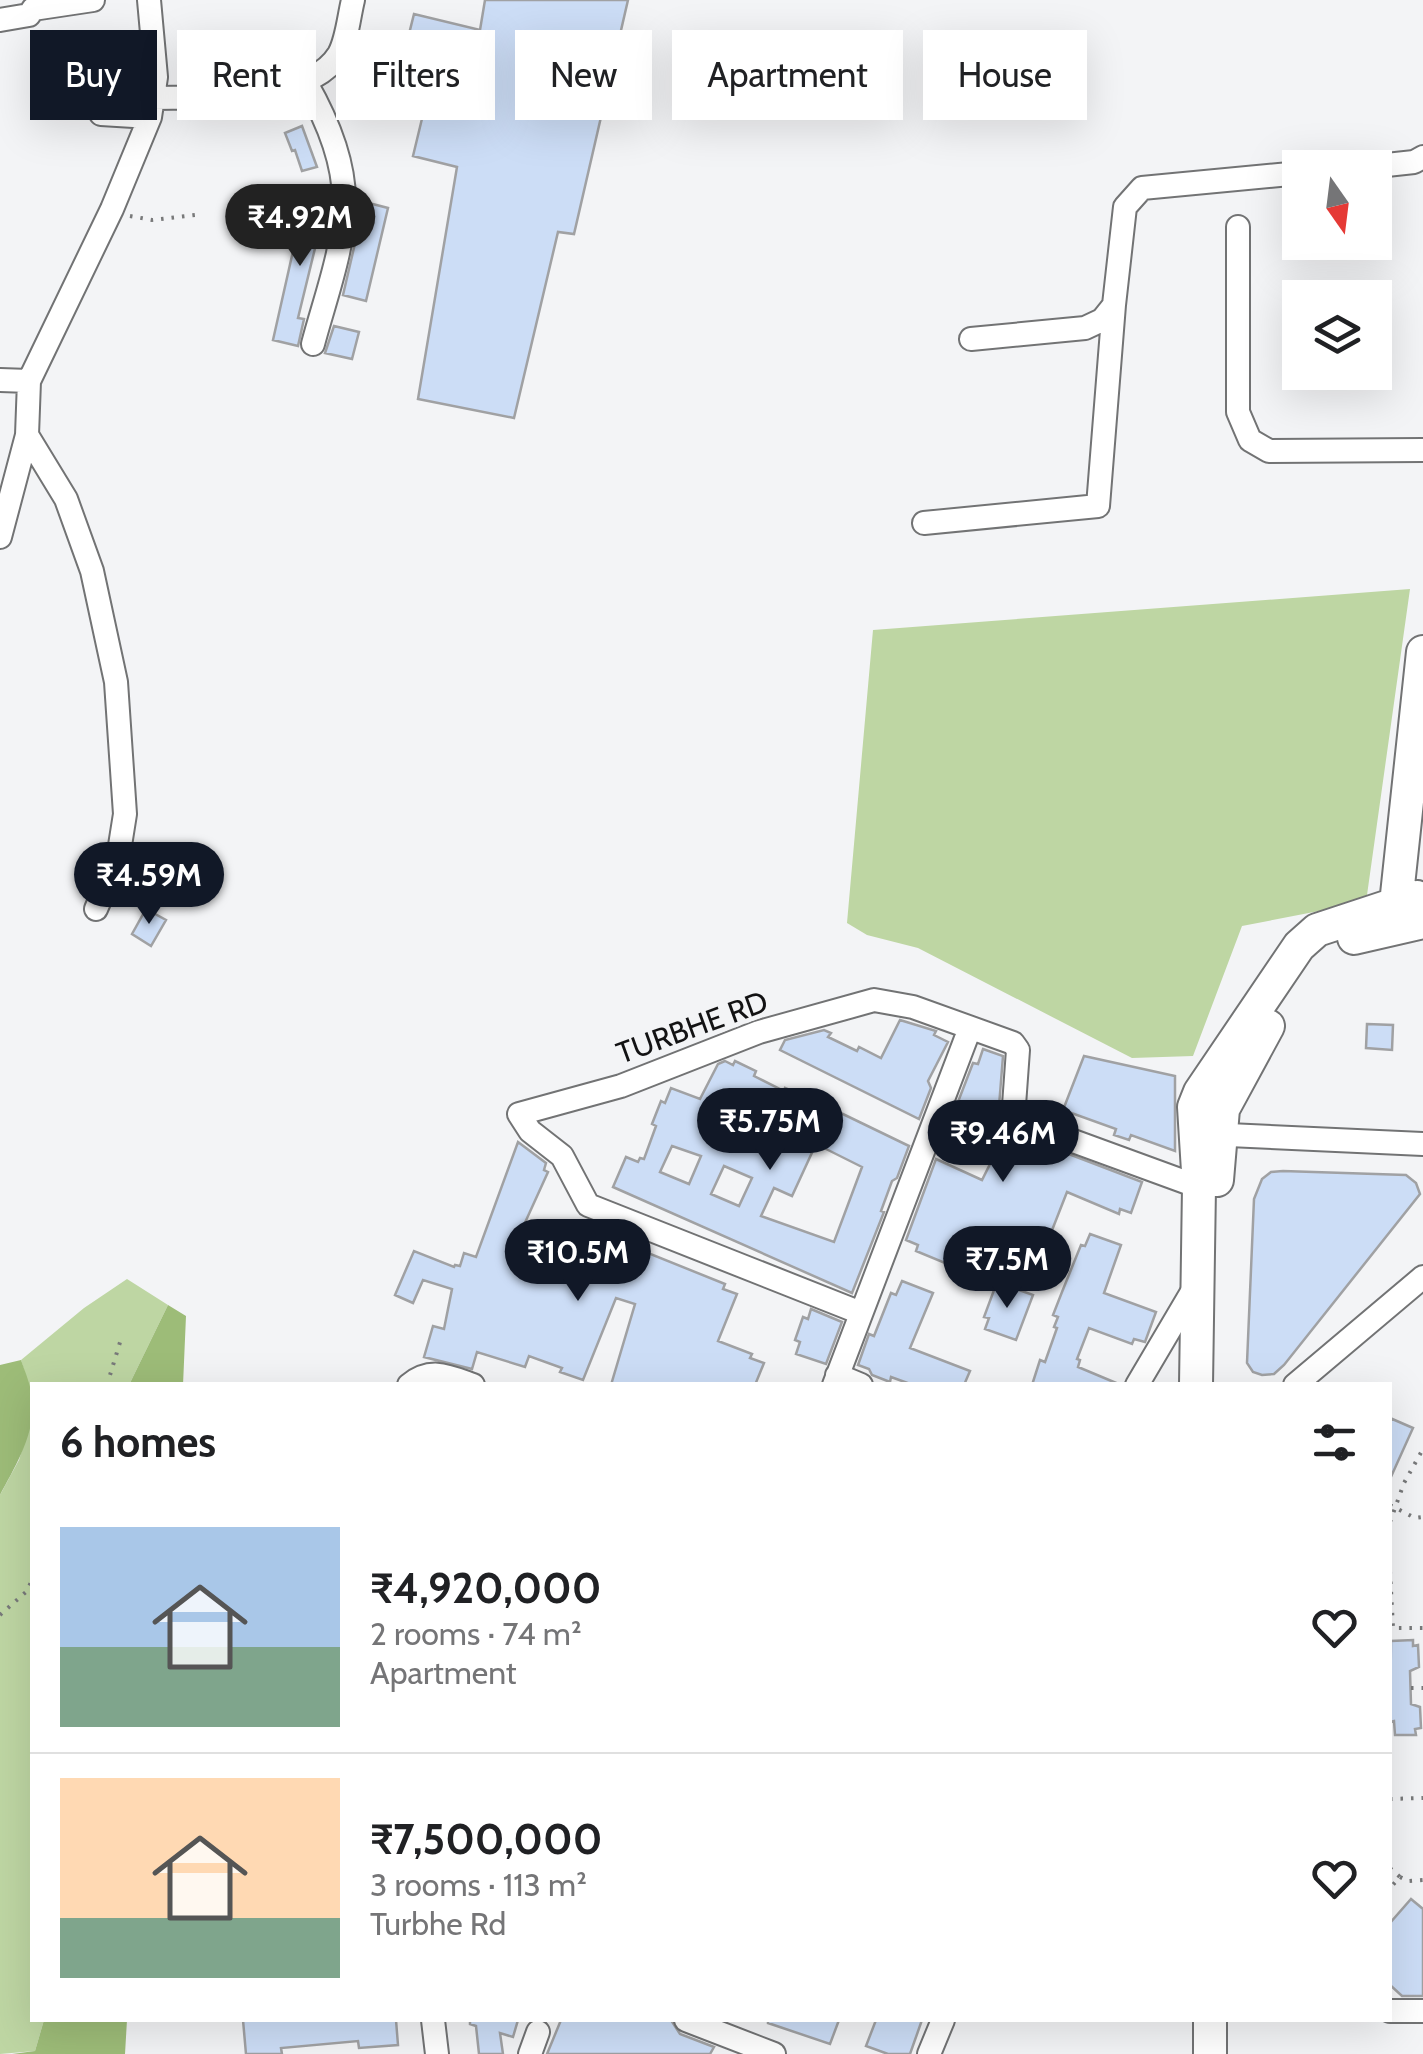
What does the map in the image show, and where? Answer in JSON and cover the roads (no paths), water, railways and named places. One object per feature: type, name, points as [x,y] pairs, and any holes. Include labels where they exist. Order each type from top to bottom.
[{"type":"street","points":[[0,20],[29,15],[33,9],[93,0]]},
{"type":"street","points":[[150,0],[152,30]]},
{"type":"street","points":[[316,74],[339,54],[353,0]]},
{"type":"street","points":[[313,344],[338,250],[344,200],[335,147],[316,101]]},
{"type":"street","points":[[0,537],[27,435],[29,381],[112,209],[146,120]]},
{"type":"street","points":[[1392,164],[1414,162],[1423,156]]},
{"type":"street","points":[[924,522],[1098,506],[1126,207],[1142,188],[1282,175]]},
{"type":"street","points":[[1238,227],[1238,412],[1250,440],[1269,451],[1423,450]]},
{"type":"street","points":[[971,340],[1085,328],[1102,320],[1114,305]]},
{"type":"street","points":[[0,380],[29,381]]},
{"type":"street","points":[[27,435],[66,499],[92,571],[116,682],[124,814],[118,858],[96,909]]},
{"type":"street","points":[[1415,916],[1423,652]]},
{"type":"street","points":[[1415,916],[1423,836]]},
{"type":"street","points":[[1213,1382],[1207,1134],[1194,1107],[1200,1092],[1298,946],[1317,930],[1415,916]]},
{"type":"street","name":"TURBHE RD","points":[[861,1313],[588,1205],[562,1156],[530,1131],[520,1114],[621,1086],[759,1032],[874,1000],[913,1007],[1013,1043],[1018,1050],[1013,1119],[1199,1187]]},
{"type":"street","points":[[836,1380],[970,1028]]},
{"type":"street","points":[[1207,1134],[1423,1144]]},
{"type":"street","points":[[1196,1382],[1199,1187],[1207,1134]]},
{"type":"street","points":[[1299,1382],[1423,1278]]},
{"type":"street","points":[[1139,1382],[1198,1282]]},
{"type":"street","points":[[413,1382],[425,1374],[441,1373],[465,1382]]},
{"type":"street","points":[[1392,2011],[1423,2011]]},
{"type":"street","points":[[433,2022],[437,2054]]},
{"type":"street","points":[[691,2022],[774,2054]]},
{"type":"street","points":[[929,2054],[941,2022]]},
{"type":"street","points":[[1195,2022],[1195,2054]]},
{"type":"street","points":[[1210,2022],[1210,2054]]}]
